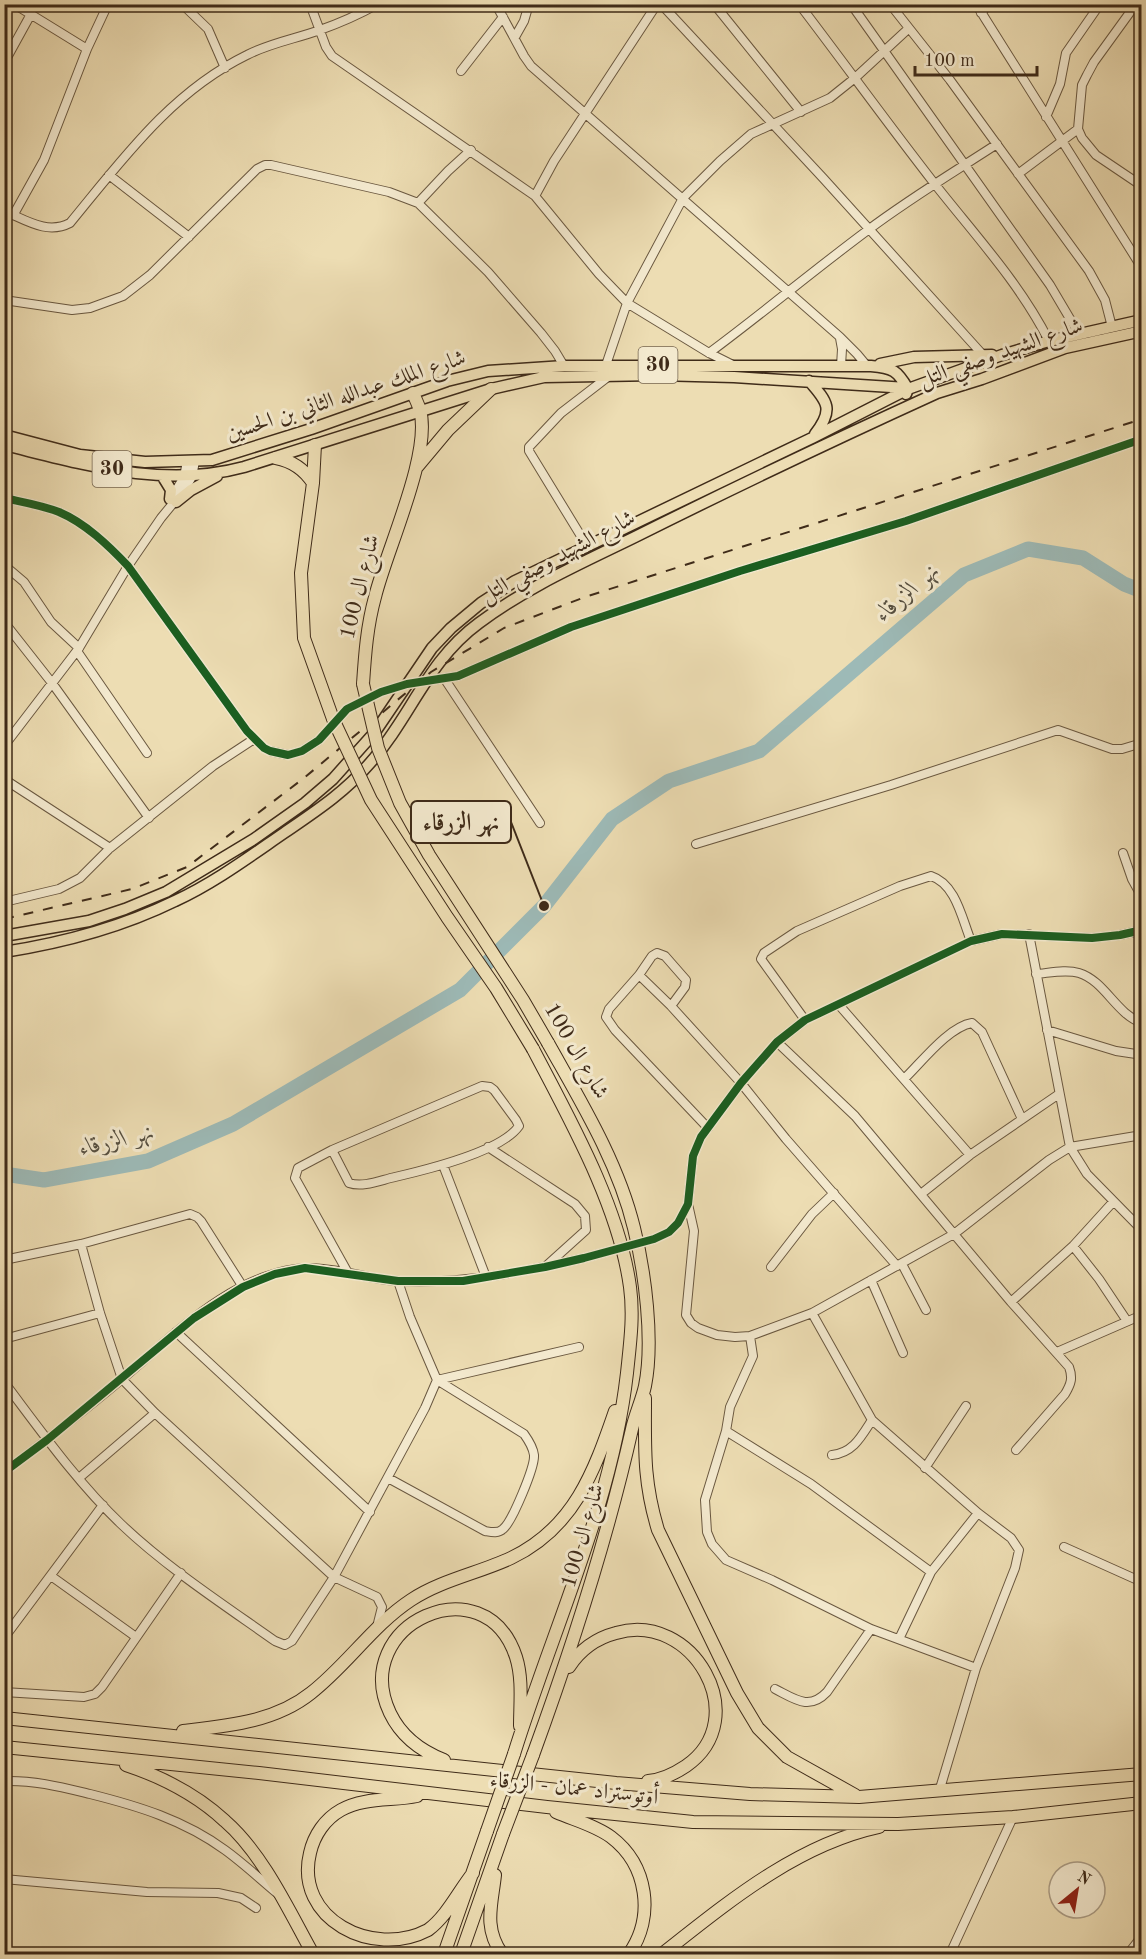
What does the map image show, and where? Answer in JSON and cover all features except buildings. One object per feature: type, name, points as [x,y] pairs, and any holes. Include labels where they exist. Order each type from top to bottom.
[{"type":"highway","points":[[416,468],[448,430],[490,389]]},
{"type":"highway","name":"شارع ال 100","points":[[413,393],[421,411],[421,437],[416,468],[375,595],[366,645],[363,684],[378,748],[400,803],[429,855],[523,1000],[548,1043],[593,1125],[617,1177],[634,1227],[645,1284],[648,1340],[645,1386],[590,1588],[560,1683],[461,1954]]},
{"type":"highway","name":"شارع ال 100","points":[[315,445],[313,483],[301,573],[304,638],[333,719],[371,800],[496,988],[533,1049],[578,1135],[618,1231],[630,1286],[632,1315],[625,1388],[615,1447],[598,1508],[444,1954]]},
{"type":"highway","points":[[276,458],[301,469],[313,483]]},
{"type":"highway","points":[[645,1386],[645,1467],[658,1530],[743,1705],[767,1739],[787,1757],[859,1797]]},
{"type":"highway","points":[[161,1734],[236,1724],[263,1718],[288,1707],[312,1693],[377,1628],[411,1600],[437,1586],[511,1558],[538,1543],[559,1524],[591,1477],[625,1388]]},
{"type":"highway","points":[[459,1766],[432,1755],[411,1741],[393,1718],[382,1693],[383,1666],[390,1650],[403,1632],[421,1617],[432,1612],[462,1610],[484,1617],[504,1634],[519,1670],[520,1735]]},
{"type":"highway","points":[[560,1683],[575,1658],[589,1646],[606,1636],[634,1629],[670,1638],[686,1648],[704,1669],[714,1694],[715,1714],[712,1734],[703,1751],[688,1764],[662,1779],[616,1783]]},
{"type":"highway","name":"أوتوستراد عمان - الزرقاء","points":[[4,1718],[716,1792],[859,1797],[1142,1774]]},
{"type":"highway","name":"أوتوستراد عمان - الزرقاء","points":[[4,1747],[693,1822],[898,1824],[1013,1817],[1142,1803]]},
{"type":"highway","points":[[105,1758],[172,1783],[226,1821],[247,1846],[280,1896],[313,1954]]},
{"type":"highway","points":[[428,1793],[406,1798],[362,1802],[343,1809],[327,1821],[315,1838],[308,1861],[308,1883],[315,1904],[334,1926],[359,1941],[374,1944],[403,1942],[429,1929],[473,1873]]},
{"type":"highway","points":[[547,1807],[607,1835],[622,1846],[636,1866],[644,1890],[645,1914],[639,1938],[629,1954]]},
{"type":"highway","points":[[662,1954],[723,1908],[809,1851],[853,1834],[898,1824]]},
{"type":"highway","points":[[495,1857],[495,1878],[489,1912],[492,1932],[501,1954]]},
{"type":"main road","name":"شارع الشهيد وصفي التل","points":[[4,936],[89,921],[125,909],[166,892],[254,839],[305,803],[333,779],[375,732],[432,648],[451,628],[481,603],[515,582],[812,438],[908,388],[1049,341],[1142,320]]},
{"type":"main road","name":"شارع الشهيد وصفي التل","points":[[4,952],[97,931],[173,902],[200,889],[340,795],[390,739],[424,682],[444,655],[463,635],[521,594],[669,519],[937,393],[982,380],[1065,348],[1142,331]]},
{"type":"main road","points":[[869,366],[909,358],[1002,355]]},
{"type":"main road","name":"شارع الملك عبدالله الثاني بن الحسين","points":[[4,435],[80,455],[145,462],[215,459],[311,429],[468,374],[488,370],[564,366],[908,388],[937,393]]},
{"type":"main road","name":"شارع الملك عبدالله الثاني بن الحسين","points":[[4,445],[81,464],[162,477],[188,477],[222,473],[276,458],[490,389],[544,376],[608,370],[735,366],[869,366],[890,368],[896,371],[908,388]]},
{"type":"main road","points":[[809,381],[823,396],[828,412],[825,422],[812,438]]},
{"type":"main road","points":[[902,409],[908,388]]},
{"type":"main road","points":[[311,429],[315,445]]},
{"type":"main road","points":[[162,477],[171,490],[173,501],[222,473]]},
{"type":"street","points":[[14,4],[87,49]]},
{"type":"street","points":[[14,214],[48,151],[87,49],[108,4]]},
{"type":"street","points":[[182,4],[208,29],[225,68]]},
{"type":"street","points":[[310,4],[326,47],[332,56],[535,196],[599,274],[627,303],[709,353],[735,366]]},
{"type":"street","points":[[4,211],[43,227],[64,226],[70,223],[158,119],[187,94],[245,56],[267,46],[320,30],[378,4]]},
{"type":"street","points":[[494,4],[531,66],[840,337],[869,366]]},
{"type":"street","points":[[515,38],[524,21],[529,4]]},
{"type":"street","points":[[535,196],[554,161],[659,4],[824,178],[868,230],[983,355]]},
{"type":"street","points":[[714,4],[801,112]]},
{"type":"street","points":[[799,4],[934,183],[1020,292],[1049,341]]},
{"type":"street","points":[[851,4],[1050,285],[1079,334]]},
{"type":"street","points":[[976,4],[1142,268]]},
{"type":"street","points":[[981,13],[989,4]]},
{"type":"street","points":[[1046,117],[1060,84],[1066,53],[1100,4]]},
{"type":"street","points":[[1137,4],[1094,62],[1082,85],[1078,129],[1096,156],[1142,186]]},
{"type":"street","points":[[893,7],[950,80],[1093,277],[1108,308],[1112,327]]},
{"type":"street","points":[[4,63],[31,14]]},
{"type":"street","points":[[461,70],[503,17]]},
{"type":"street","points":[[587,546],[529,451],[529,447],[561,413],[608,370],[627,303],[683,198],[751,134],[830,98],[908,29]]},
{"type":"street","points":[[1018,174],[1078,129]]},
{"type":"street","points":[[709,353],[868,230],[934,183],[997,144]]},
{"type":"street","points":[[418,203],[471,150]]},
{"type":"street","points":[[4,300],[72,310],[107,304],[137,287],[256,169],[265,165],[389,192],[418,203],[488,272],[541,333],[564,366]]},
{"type":"street","points":[[109,175],[189,237]]},
{"type":"street","points":[[840,337],[841,366]]},
{"type":"street","points":[[4,498],[44,507],[69,517],[105,543],[128,566],[254,739],[267,750],[283,755],[302,751],[319,740],[347,708],[371,696],[407,684],[466,673],[571,627],[740,571],[906,521],[1142,439]]},
{"type":"street","points":[[4,746],[78,650],[128,566],[188,477],[191,461]]},
{"type":"street","points":[[4,565],[24,582],[51,622],[78,650],[147,753]]},
{"type":"street","points":[[4,622],[52,683],[149,818]]},
{"type":"street","points":[[444,678],[540,823]]},
{"type":"street","points":[[696,844],[891,785],[1058,730],[1112,749],[1142,744]]},
{"type":"street","points":[[4,902],[70,885],[110,848],[213,766],[254,739]]},
{"type":"street","points":[[4,779],[110,848]]},
{"type":"street","points":[[1123,854],[1132,879],[1142,897]]},
{"type":"street","points":[[805,1020],[761,958],[764,953],[797,931],[909,882],[931,876],[946,884],[971,941]]},
{"type":"street","points":[[1142,940],[1139,931],[1092,938],[1002,933],[971,941],[805,1020],[777,1042],[741,1083],[696,1146],[688,1204],[694,1232],[686,1315],[698,1328],[717,1335],[735,1337],[750,1336],[812,1312],[954,1234],[1049,1160],[1070,1147],[1142,1135]]},
{"type":"street","points":[[1029,934],[1070,1147],[1088,1174],[1142,1230]]},
{"type":"street","points":[[671,1006],[685,987],[686,980],[665,956],[654,954],[609,1009],[606,1017],[615,1030],[708,1128]]},
{"type":"street","points":[[1036,974],[1073,972],[1086,976],[1126,1014],[1142,1023]]},
{"type":"street","points":[[639,975],[671,1006],[741,1083],[834,1193],[900,1265],[926,1310]]},
{"type":"street","points":[[839,1005],[970,1155]]},
{"type":"street","points":[[904,1079],[946,1037],[965,1024],[972,1023],[982,1032],[1022,1119]]},
{"type":"street","points":[[1047,1030],[1116,1051],[1136,1054],[1142,1065]]},
{"type":"street","points":[[777,1042],[855,1116],[1011,1302],[1069,1367],[1073,1376],[1071,1384],[1016,1450]]},
{"type":"street","points":[[332,1150],[347,1179],[353,1185],[363,1185],[443,1165],[488,1148],[519,1126],[494,1090],[486,1086],[332,1150],[298,1168],[294,1178],[348,1273]]},
{"type":"street","points":[[921,1194],[970,1155],[1059,1094]]},
{"type":"street","points":[[488,1148],[564,1196],[585,1216],[587,1226],[583,1235],[545,1267]]},
{"type":"street","points":[[443,1165],[486,1277]]},
{"type":"street","points":[[771,1267],[812,1214],[834,1193]]},
{"type":"street","points":[[1011,1302],[1073,1246],[1113,1202]]},
{"type":"street","points":[[4,1472],[47,1440],[176,1332],[206,1310],[243,1287],[275,1274],[306,1268],[398,1281],[463,1281],[545,1267],[654,1239],[669,1232],[678,1223],[688,1204]]},
{"type":"street","points":[[4,1260],[81,1244],[185,1214],[194,1215],[201,1221],[243,1287]]},
{"type":"street","points":[[81,1244],[100,1313],[123,1378],[155,1413],[334,1577],[377,1598],[382,1607],[377,1628]]},
{"type":"street","points":[[1073,1246],[1099,1279],[1127,1321]]},
{"type":"street","points":[[871,1280],[903,1353]]},
{"type":"street","points":[[388,1478],[485,1531],[498,1532],[504,1529],[510,1520],[534,1466],[531,1443],[524,1434],[437,1380],[410,1317],[398,1281]]},
{"type":"street","points":[[812,1312],[872,1420],[978,1513],[1011,1538],[1019,1550],[1015,1568],[976,1668],[939,1792]]},
{"type":"street","points":[[4,1339],[100,1313]]},
{"type":"street","points":[[1057,1352],[1142,1315]]},
{"type":"street","points":[[176,1332],[370,1512]]},
{"type":"street","points":[[750,1336],[753,1356],[729,1407],[726,1431],[705,1500],[707,1532],[712,1544],[726,1560],[871,1629],[976,1668]]},
{"type":"street","points":[[437,1380],[579,1347]]},
{"type":"street","points":[[4,1382],[47,1440],[127,1530],[181,1573],[283,1645],[292,1641],[334,1577],[425,1408],[437,1380]]},
{"type":"street","points":[[925,1467],[966,1406]]},
{"type":"street","points":[[79,1478],[155,1413]]},
{"type":"street","points":[[832,1455],[840,1454],[854,1446],[872,1420]]},
{"type":"street","points":[[726,1431],[811,1484],[931,1572]]},
{"type":"street","points":[[4,1638],[103,1505]]},
{"type":"street","points":[[899,1639],[931,1572],[978,1513]]},
{"type":"street","points":[[1064,1547],[1142,1582]]},
{"type":"street","points":[[4,1692],[84,1696],[94,1694],[181,1573]]},
{"type":"street","points":[[51,1576],[136,1638]]},
{"type":"street","points":[[775,1689],[806,1702],[819,1700],[871,1629]]},
{"type":"street","points":[[4,1781],[54,1785],[128,1804],[172,1819],[225,1850],[280,1896]]},
{"type":"street","points":[[950,1954],[1013,1817]]},
{"type":"street","points":[[4,1879],[147,1892],[218,1893],[241,1898],[256,1908]]},
{"type":"street","points":[[1128,1954],[1142,1936]]},
{"type":"waterway","name":"نهر الزرقاء","points":[[4,1174],[44,1180],[148,1161],[233,1124],[460,990],[544,906],[612,819],[669,781],[759,751],[964,575],[1028,549],[1083,558],[1124,584],[1142,591]]},
{"type":"railway","points":[[4,919],[132,889],[187,867],[304,778],[431,672],[504,628],[585,597],[1142,419]]},
{"type":"cycle path","points":[[4,498],[59,512],[87,528],[104,543],[128,566],[247,731],[264,748],[288,755],[302,751],[319,740],[347,709],[381,692],[407,684],[458,676],[571,627],[740,571],[906,521],[1142,439]]},
{"type":"cycle path","points":[[4,1472],[47,1440],[194,1318],[243,1287],[275,1274],[305,1268],[398,1281],[463,1281],[584,1258],[654,1239],[669,1232],[678,1223],[688,1204],[693,1156],[701,1137],[741,1083],[777,1042],[805,1020],[971,941],[1002,934],[1092,938],[1142,930]]},
{"type":"place","name":"نهر الزرقاء","points":[[544,906]]}]
